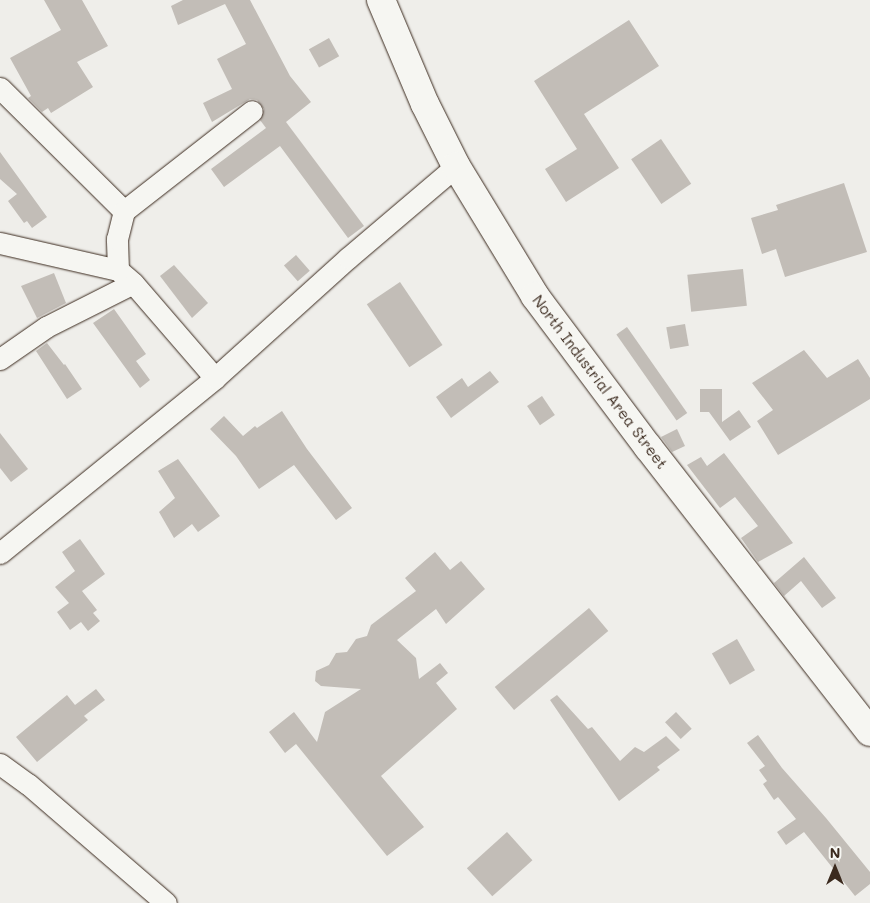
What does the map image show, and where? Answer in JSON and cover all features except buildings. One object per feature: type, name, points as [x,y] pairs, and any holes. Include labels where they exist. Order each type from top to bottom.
[{"type":"main road","name":"North Industrial Area Street","points":[[381,0],[425,104],[456,166],[535,296],[581,359],[870,732]]},
{"type":"street","points":[[0,88],[124,211]]},
{"type":"street","points":[[215,378],[125,277],[117,239],[124,211],[252,111]]},
{"type":"street","points":[[0,552],[215,378],[348,258],[456,166]]},
{"type":"street","points":[[0,243],[125,277]]},
{"type":"street","points":[[0,360],[46,327],[125,277]]},
{"type":"street","points":[[0,764],[35,790],[166,903]]}]
